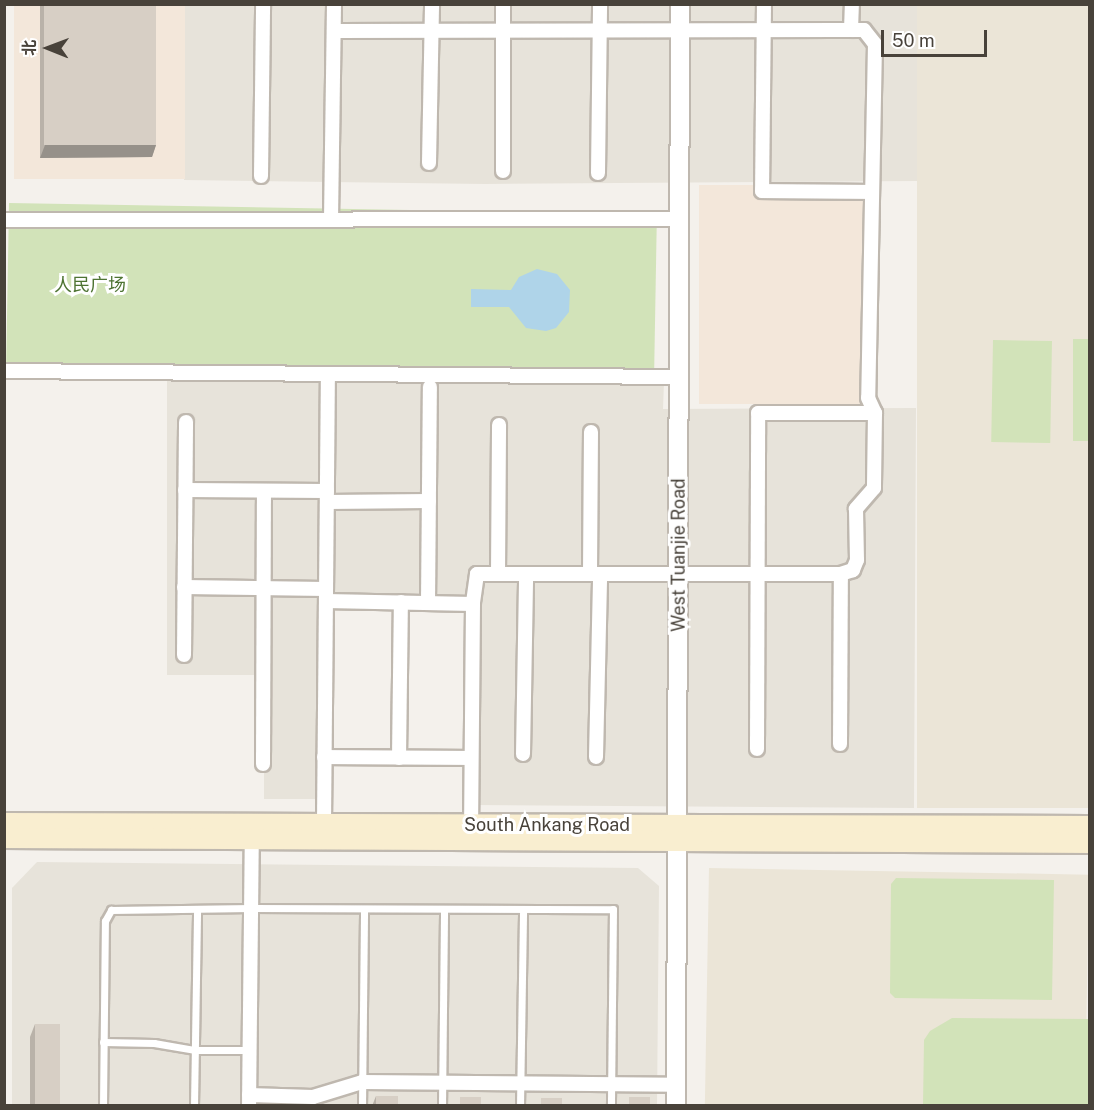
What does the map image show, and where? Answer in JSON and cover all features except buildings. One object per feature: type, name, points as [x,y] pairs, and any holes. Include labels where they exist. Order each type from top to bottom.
[{"type":"main road","name":"South Ankang Road","points":[[4,824],[252,832],[324,823],[471,824],[677,833],[1089,843]]},
{"type":"main road","name":"South Ankang Road","points":[[4,838],[252,832],[677,833],[1089,826]]},
{"type":"street","points":[[261,176],[263,4]]},
{"type":"street","points":[[331,220],[334,4]]},
{"type":"street","points":[[429,163],[432,4]]},
{"type":"street","points":[[503,4],[503,171]]},
{"type":"street","points":[[598,173],[600,4]]},
{"type":"street","name":"West Tuanjie Road","points":[[676,1106],[680,4]]},
{"type":"street","points":[[764,4],[762,191],[871,192]]},
{"type":"street","points":[[852,4],[852,30]]},
{"type":"street","points":[[334,31],[852,30],[871,34],[875,44],[868,398],[875,413],[874,488],[856,509],[857,560],[853,570],[841,573],[679,575],[477,574],[473,604],[471,824]]},
{"type":"street","points":[[4,220],[680,219]]},
{"type":"street","points":[[4,371],[679,377]]},
{"type":"street","points":[[324,823],[328,374]]},
{"type":"street","points":[[428,603],[430,387]]},
{"type":"street","points":[[756,749],[758,412],[875,413]]},
{"type":"street","points":[[184,655],[186,422]]},
{"type":"street","points":[[498,574],[499,425]]},
{"type":"street","points":[[591,432],[596,757]]},
{"type":"street","points":[[185,490],[264,491],[327,497],[429,501]]},
{"type":"street","points":[[263,764],[264,491]]},
{"type":"street","points":[[840,744],[841,573]]},
{"type":"street","points":[[523,754],[526,574]]},
{"type":"street","points":[[184,587],[264,588],[401,602],[473,604]]},
{"type":"street","points":[[399,758],[401,602]]},
{"type":"street","points":[[324,757],[471,758]]},
{"type":"street","points":[[252,832],[249,1100],[313,1098],[362,1082],[676,1084]]},
{"type":"lane","points":[[103,1106],[105,921],[111,910],[252,908],[613,909],[611,1106]]},
{"type":"lane","points":[[194,1106],[197,909]]},
{"type":"lane","points":[[362,1106],[364,909]]},
{"type":"lane","points":[[442,1106],[444,909]]},
{"type":"lane","points":[[520,1106],[523,909]]},
{"type":"lane","points":[[103,1042],[154,1042],[195,1050],[250,1050]]},
{"type":"shaded area","points":[[14,5],[185,5],[185,179],[14,179]]},
{"type":"shaded area","points":[[185,5],[917,5],[917,181],[485,184],[184,180]]},
{"type":"shaded area","points":[[917,5],[1089,5],[1089,808],[917,808]]},
{"type":"shaded area","points":[[699,185],[866,185],[866,404],[699,404]]},
{"type":"shaded area","points":[[479,379],[664,382],[663,409],[916,408],[914,808],[475,805],[477,611],[324,611],[325,799],[264,799],[264,675],[167,675],[167,380]]},
{"type":"shaded area","points":[[37,862],[638,868],[659,886],[657,1105],[12,1105],[12,888]]},
{"type":"shaded area","points":[[709,868],[1089,875],[1085,1106],[705,1106]]},
{"type":"green space","name":"人民广场","points":[[9,203],[657,214],[654,377],[6,366]]},
{"type":"green space","points":[[1073,339],[1089,339],[1089,441],[1073,441]]},
{"type":"green space","points":[[993,340],[1052,341],[1050,443],[991,442]]},
{"type":"green space","points":[[896,878],[1054,880],[1052,1000],[895,998],[890,993],[891,884]]},
{"type":"green space","points":[[952,1018],[1089,1019],[1089,1105],[923,1105],[924,1040],[930,1031]]},
{"type":"water","points":[[537,269],[557,274],[570,290],[569,312],[556,328],[546,331],[526,328],[509,307],[471,307],[471,289],[511,290],[519,277]]}]
